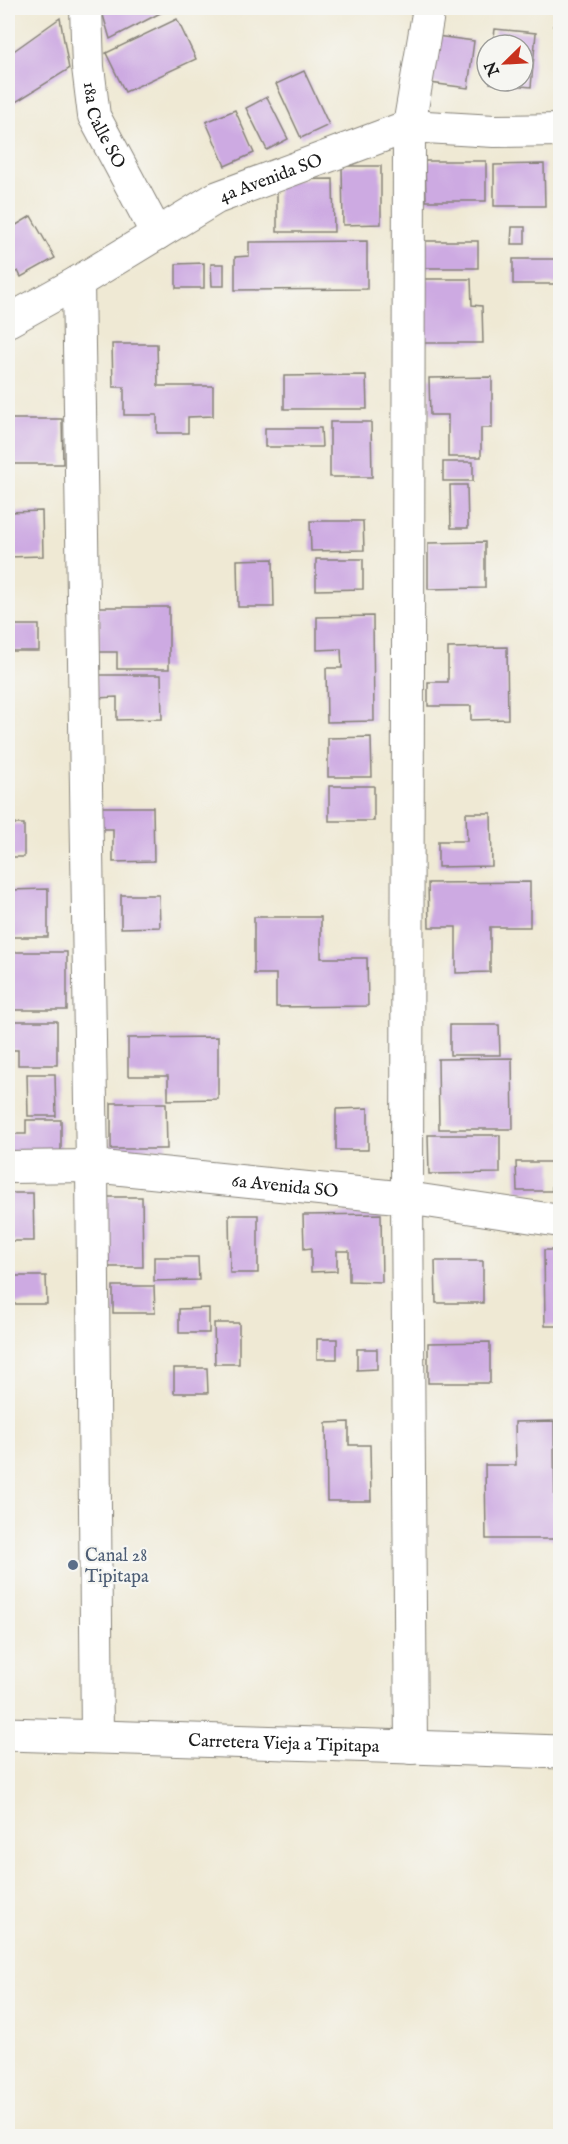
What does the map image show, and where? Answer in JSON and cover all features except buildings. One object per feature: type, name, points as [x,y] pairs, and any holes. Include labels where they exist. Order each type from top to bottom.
[{"type":"main road","name":"Carretera Vieja a Tipitapa","points":[[8,1734],[561,1752]]},
{"type":"street","name":"18a Calle SO","points":[[86,8],[88,67],[94,116],[157,234]]},
{"type":"street","points":[[411,1748],[407,1198],[409,126],[429,8]]},
{"type":"street","name":"4a Avenida SO","points":[[8,321],[78,282],[216,198],[409,126],[494,131],[561,130]]},
{"type":"street","points":[[78,282],[92,1166],[97,1737]]},
{"type":"street","name":"6a Avenida SO","points":[[8,1167],[92,1166],[407,1198],[561,1221]]},
{"type":"place","name":"Canal 28 Tipitapa","points":[[73,1565]]}]
